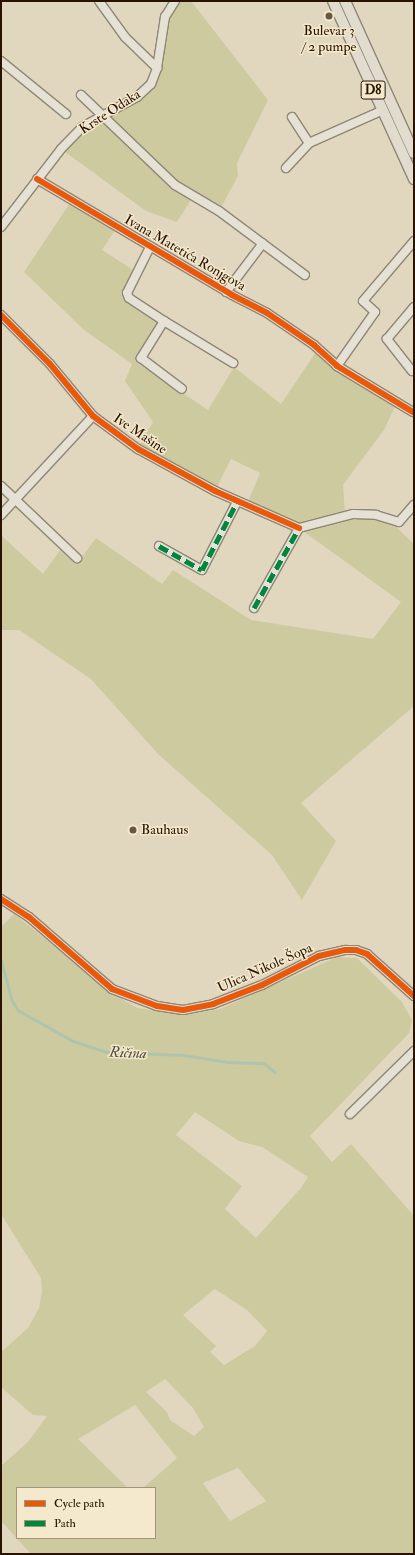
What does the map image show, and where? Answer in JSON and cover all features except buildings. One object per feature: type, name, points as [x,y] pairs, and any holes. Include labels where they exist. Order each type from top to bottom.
[{"type":"main road","name":"D8","points":[[333,1],[414,179]]},
{"type":"main road","name":"D8","points":[[344,1],[414,153]]},
{"type":"street","points":[[99,1],[125,37],[157,68]]},
{"type":"street","name":"Krste Odaka","points":[[1,227],[37,179],[82,128],[104,114],[137,97],[151,84],[157,68],[165,18],[173,1]]},
{"type":"street","points":[[1,61],[66,114]]},
{"type":"street","points":[[81,95],[104,114],[176,184],[219,211],[305,275]]},
{"type":"street","points":[[286,168],[309,143],[383,110]]},
{"type":"street","points":[[292,117],[309,143]]},
{"type":"street","name":"Ivana Matetića Ronjgova","points":[[37,179],[226,292],[267,313],[318,350],[337,366],[413,412]]},
{"type":"street","points":[[337,366],[375,312],[363,301],[414,242]]},
{"type":"street","points":[[226,292],[263,243]]},
{"type":"street","name":"Ivana Matetića Ronjgova","points":[[150,247],[127,293],[129,298],[164,321]]},
{"type":"street","points":[[412,371],[387,339],[414,307]]},
{"type":"street","name":"Ive Mašine","points":[[1,314],[50,364],[93,416],[138,449],[237,502],[299,528]]},
{"type":"street","points":[[182,389],[141,358],[164,321],[233,363]]},
{"type":"street","points":[[1,515],[17,501],[93,416]]},
{"type":"street","points":[[1,486],[76,558]]},
{"type":"street","points":[[159,546],[202,570],[237,502]]},
{"type":"street","points":[[254,608],[299,528],[353,514],[376,514],[399,522],[414,505]]},
{"type":"street","name":"Ulica Nikole Šopa","points":[[1,899],[29,917],[112,989],[157,1006],[183,1010],[213,1004],[262,985],[319,956],[344,950],[356,950],[367,954],[414,996]]},
{"type":"street","points":[[350,1114],[414,1051]]},
{"type":"shaded area","points":[[175,1],[191,1],[268,100],[237,163],[238,176],[219,211],[194,195],[177,222],[146,211],[61,149],[82,127],[151,84],[160,39]]},
{"type":"shaded area","points":[[72,200],[117,227],[102,250],[133,270],[127,293],[164,321],[135,361],[208,410],[234,367],[281,404],[318,349],[397,402],[384,430],[343,485],[345,515],[353,514],[391,522],[414,544],[414,706],[301,803],[336,841],[302,900],[272,855],[158,754],[91,679],[19,630],[1,630],[1,535],[43,574],[60,550],[76,565],[96,538],[162,584],[173,570],[251,620],[373,639],[401,602],[299,528],[246,506],[260,473],[231,459],[215,491],[138,449],[153,422],[125,381],[132,364],[83,329],[24,272]]},
{"type":"shaded area","points":[[14,914],[117,996],[137,1008],[185,1015],[220,1009],[337,957],[357,958],[402,1002],[412,1020],[409,1033],[310,1136],[332,1162],[351,1144],[414,1216],[414,1554],[31,1554],[17,1539],[156,1539],[156,1487],[144,1487],[177,1458],[135,1405],[78,1439],[127,1487],[16,1487],[16,1538],[1,1521],[1,1466],[28,1442],[47,1416],[33,1415],[1,1387],[1,1352],[28,1328],[39,1308],[42,1292],[41,1278],[1,1214],[1,927]],"holes":[[[195,1112],[239,1141],[262,1147],[308,1177],[301,1188],[256,1238],[225,1209],[242,1186],[176,1135]],[[215,1289],[247,1310],[267,1331],[255,1346],[224,1365],[210,1352],[216,1346],[183,1315]],[[165,1379],[193,1408],[204,1427],[194,1436],[170,1420],[167,1412],[146,1392]],[[238,1468],[266,1501],[230,1521],[203,1483]]]},
{"type":"waterway","name":"Ričina","points":[[1,959],[12,1000],[18,1010],[73,1041],[106,1052],[184,1055],[228,1062],[264,1063],[275,1072]]},
{"type":"marked path","points":[[159,546],[202,570],[237,502]]},
{"type":"marked path","points":[[254,608],[299,528]]},
{"type":"cycle path","points":[[37,179],[232,295],[267,313],[314,345],[337,366],[413,412]]},
{"type":"cycle path","points":[[1,315],[50,364],[93,416],[138,449],[215,491],[299,528]]},
{"type":"cycle path","points":[[1,899],[29,917],[112,989],[157,1006],[183,1010],[213,1004],[262,985],[319,956],[345,950],[356,950],[367,954],[414,996]]},
{"type":"place","name":"Bulevar 3 / 2 pumpe","points":[[329,16]]},
{"type":"place","name":"Bauhaus","points":[[133,830]]}]
